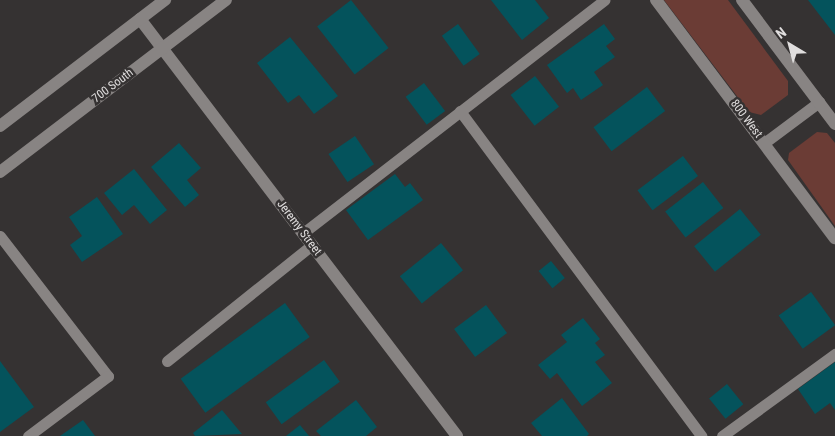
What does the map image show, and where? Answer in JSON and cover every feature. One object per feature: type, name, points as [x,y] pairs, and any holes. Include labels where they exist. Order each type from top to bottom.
[{"type":"street","points":[[0,126],[165,0]]},
{"type":"street","name":"700 South","points":[[0,172],[226,0]]},
{"type":"street","name":"800 West","points":[[656,0],[835,238]]},
{"type":"street","points":[[742,0],[835,124]]},
{"type":"street","name":"Jeremy Street","points":[[140,19],[457,436]]},
{"type":"lane","points":[[303,233],[605,0]]},
{"type":"lane","points":[[764,143],[819,102]]},
{"type":"lane","points":[[460,111],[701,436]]},
{"type":"lane","points":[[0,236],[108,376],[28,436]]},
{"type":"lane","points":[[167,361],[312,245]]},
{"type":"lane","points":[[722,436],[835,354]]},
{"type":"shaded area","points":[[664,0],[728,0],[788,81],[788,95],[761,115],[749,112]]},
{"type":"shaded area","points":[[817,132],[827,133],[835,143],[835,226],[788,160],[789,153]]},
{"type":"building","points":[[351,0],[389,48],[355,75],[317,26]]},
{"type":"building","points":[[491,0],[535,0],[549,18],[522,40]]},
{"type":"building","points":[[808,0],[835,0],[835,35]]},
{"type":"building","points":[[458,24],[480,54],[464,66],[442,36]]},
{"type":"building","points":[[604,24],[615,39],[606,46],[615,57],[594,72],[603,85],[581,100],[573,88],[567,93],[547,65]]},
{"type":"building","points":[[290,37],[338,96],[314,114],[299,95],[288,103],[257,63]]},
{"type":"building","points":[[535,76],[559,107],[535,126],[511,95]]},
{"type":"building","points":[[424,83],[445,111],[427,125],[406,97]]},
{"type":"building","points":[[647,87],[665,111],[612,151],[593,127]]},
{"type":"building","points":[[355,136],[374,164],[347,182],[328,154]]},
{"type":"building","points":[[179,143],[201,168],[187,180],[199,195],[185,207],[151,167]]},
{"type":"building","points":[[683,156],[698,176],[653,210],[637,190]]},
{"type":"building","points":[[134,169],[167,210],[150,224],[134,205],[122,215],[104,193]]},
{"type":"building","points":[[395,174],[405,187],[410,183],[423,200],[368,240],[346,210]]},
{"type":"building","points":[[703,182],[723,208],[685,238],[665,212]]},
{"type":"building","points":[[97,197],[123,234],[82,262],[70,245],[82,236],[69,217]]},
{"type":"building","points":[[740,209],[761,235],[715,272],[694,246]]},
{"type":"building","points":[[441,243],[463,270],[422,304],[400,276]]},
{"type":"building","points":[[551,261],[565,278],[552,288],[539,271]]},
{"type":"building","points":[[811,292],[835,325],[803,349],[779,316]]},
{"type":"building","points":[[285,303],[310,337],[205,413],[181,379]]},
{"type":"building","points":[[486,305],[507,333],[475,357],[454,329]]},
{"type":"building","points":[[583,318],[600,339],[595,343],[605,355],[595,362],[612,383],[582,406],[557,373],[550,379],[538,365],[567,342],[561,335]]},
{"type":"building","points":[[324,360],[340,382],[282,424],[266,402]]},
{"type":"building","points":[[0,361],[34,407],[0,432]]},
{"type":"building","points":[[835,362],[835,410],[830,403],[815,414],[798,389]]},
{"type":"building","points":[[727,384],[743,404],[725,419],[709,398]]},
{"type":"building","points":[[562,398],[589,434],[587,436],[542,436],[531,423]]},
{"type":"building","points":[[356,400],[377,427],[366,436],[321,436],[316,431]]},
{"type":"building","points":[[222,410],[242,434],[195,436],[193,433]]},
{"type":"building","points":[[83,420],[95,436],[60,436]]},
{"type":"building","points":[[300,425],[309,436],[286,436]]}]
